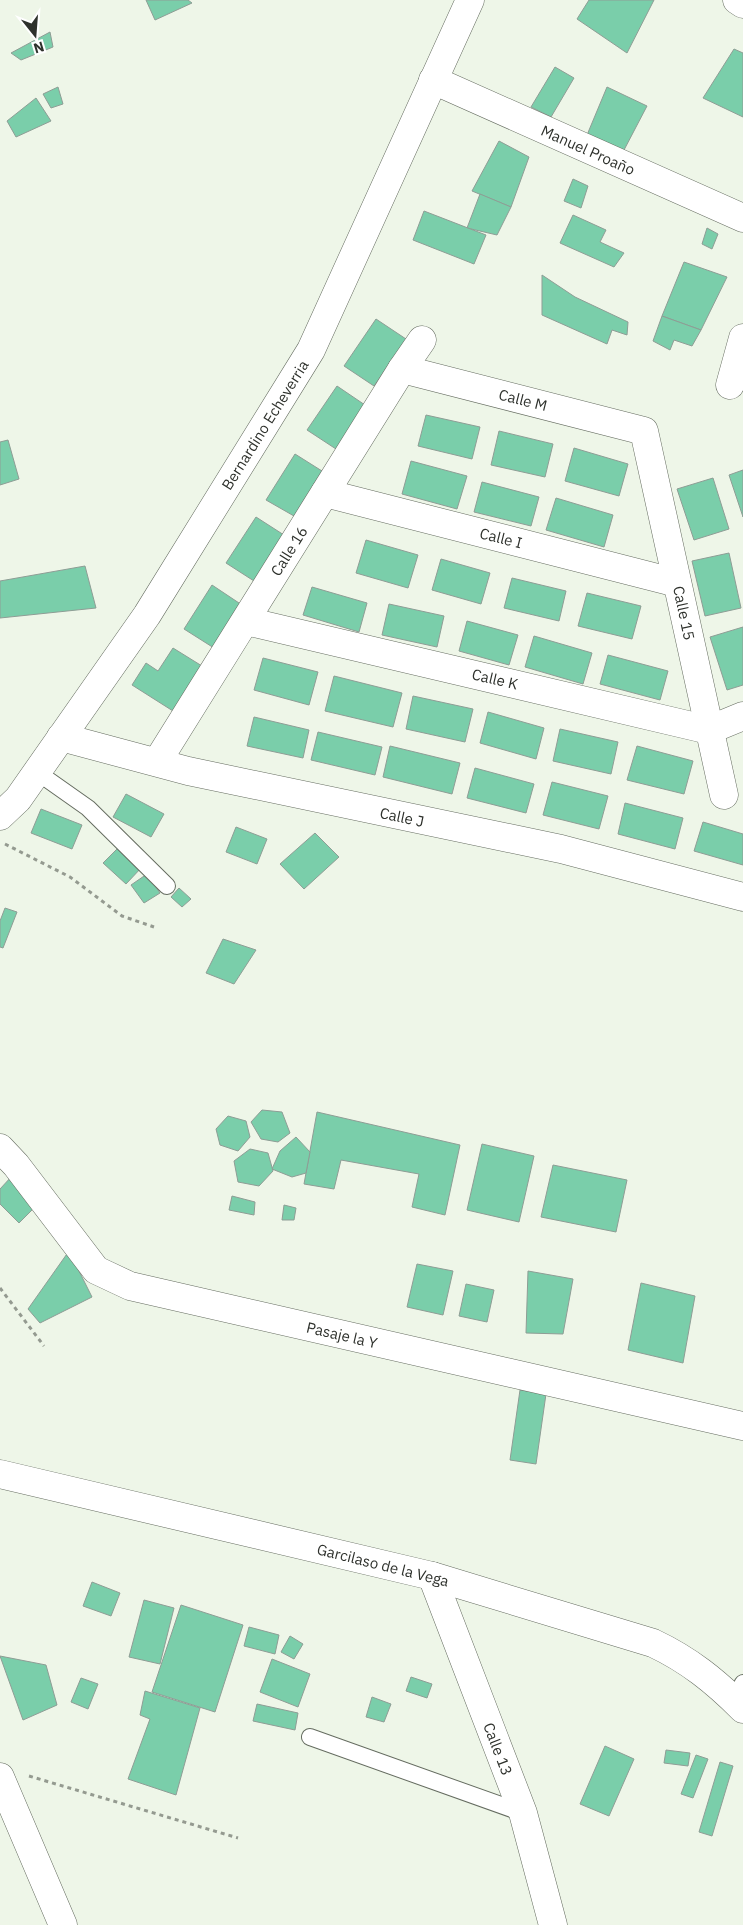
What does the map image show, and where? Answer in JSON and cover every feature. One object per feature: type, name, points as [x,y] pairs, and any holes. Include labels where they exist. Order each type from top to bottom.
[{"type":"street","name":"Bernardino Echeverria","points":[[0,816],[18,799],[148,615],[311,350],[470,0]]},
{"type":"street","points":[[737,0],[743,4]]},
{"type":"street","name":"Manuel Proaño","points":[[433,80],[743,218]]},
{"type":"street","points":[[730,385],[743,338]]},
{"type":"street","name":"Calle 16","points":[[157,762],[402,369],[422,340]]},
{"type":"street","name":"Calle M","points":[[402,369],[644,431]]},
{"type":"street","name":"Calle 15","points":[[644,431],[724,795]]},
{"type":"street","name":"Calle I","points":[[325,493],[677,583]]},
{"type":"street","name":"Calle K","points":[[246,620],[709,730]]},
{"type":"street","points":[[709,730],[743,716]]},
{"type":"street","name":"Calle J","points":[[61,737],[157,762],[390,815],[561,850],[743,897]]},
{"type":"street","name":"Pasaje la Y","points":[[0,1148],[16,1165],[96,1270],[130,1286],[743,1426]]},
{"type":"street","name":"Garcilaso de la Vega","points":[[0,1474],[432,1576],[653,1644],[683,1657],[740,1697]]},
{"type":"street","name":"Calle 13","points":[[432,1576],[522,1814],[553,1925]]},
{"type":"street","points":[[0,1777],[63,1925]]},
{"type":"lane","points":[[36,772],[88,808],[167,886]]},
{"type":"lane","points":[[310,1737],[522,1814]]},
{"type":"path","points":[[0,842],[70,877],[122,916],[154,928]]},
{"type":"path","points":[[0,1288],[44,1346]]},
{"type":"path","points":[[28,1776],[238,1838]]},
{"type":"building","points":[[146,0],[188,0],[192,3],[155,20]]},
{"type":"building","points":[[589,0],[654,0],[627,53],[577,19]]},
{"type":"building","points":[[50,32],[53,47],[21,60],[11,53]]},
{"type":"building","points":[[734,49],[743,53],[743,117],[703,98]]},
{"type":"building","points":[[555,67],[574,78],[551,117],[531,107]]},
{"type":"building","points":[[58,87],[63,104],[51,108],[43,94]]},
{"type":"building","points":[[607,87],[647,106],[624,150],[587,135]]},
{"type":"building","points":[[36,98],[51,121],[16,137],[7,121]]},
{"type":"building","points":[[499,141],[529,157],[511,207],[472,191]]},
{"type":"building","points":[[573,179],[588,186],[581,208],[564,201]]},
{"type":"building","points":[[480,194],[511,207],[497,235],[467,228]]},
{"type":"building","points":[[424,211],[486,235],[474,264],[413,240]]},
{"type":"building","points":[[573,215],[606,230],[600,242],[624,253],[614,267],[560,243]]},
{"type":"building","points":[[707,228],[718,234],[712,249],[702,244]]},
{"type":"building","points":[[684,262],[727,277],[701,330],[662,316]]},
{"type":"building","points":[[542,275],[575,297],[628,322],[627,335],[612,330],[607,344],[542,315]]},
{"type":"building","points":[[662,316],[701,330],[692,346],[674,340],[670,350],[653,341]]},
{"type":"building","points":[[376,319],[406,339],[374,386],[344,366]]},
{"type":"building","points":[[337,386],[365,405],[336,449],[307,430]]},
{"type":"building","points":[[426,415],[480,427],[472,459],[418,446]]},
{"type":"building","points":[[499,431],[553,444],[545,477],[491,465]]},
{"type":"building","points":[[8,440],[19,479],[0,485],[0,442]]},
{"type":"building","points":[[574,448],[628,464],[619,496],[565,481]]},
{"type":"building","points":[[295,454],[322,471],[294,516],[266,500]]},
{"type":"building","points":[[411,461],[467,476],[457,509],[402,494]]},
{"type":"building","points":[[743,470],[743,517],[729,475]]},
{"type":"building","points":[[713,478],[729,529],[694,540],[677,489]]},
{"type":"building","points":[[482,482],[539,497],[531,526],[474,512]]},
{"type":"building","points":[[556,498],[613,515],[604,547],[546,530]]},
{"type":"building","points":[[256,517],[284,535],[254,581],[226,563]]},
{"type":"building","points":[[366,540],[418,555],[408,588],[356,573]]},
{"type":"building","points":[[729,553],[741,608],[705,616],[692,561]]},
{"type":"building","points":[[441,559],[490,573],[481,604],[432,590]]},
{"type":"building","points":[[85,566],[96,608],[0,618],[0,581]]},
{"type":"building","points":[[512,578],[566,591],[559,621],[504,608]]},
{"type":"building","points":[[212,585],[242,605],[214,648],[184,629]]},
{"type":"building","points":[[312,587],[367,603],[359,632],[303,615]]},
{"type":"building","points":[[587,593],[641,606],[632,639],[578,626]]},
{"type":"building","points":[[389,604],[444,616],[437,647],[382,635]]},
{"type":"building","points":[[467,621],[518,635],[509,665],[459,651]]},
{"type":"building","points":[[743,627],[743,685],[727,690],[710,637]]},
{"type":"building","points":[[534,636],[592,653],[583,684],[525,667]]},
{"type":"building","points":[[173,648],[202,666],[173,711],[132,685],[146,663],[158,671]]},
{"type":"building","points":[[608,655],[668,671],[660,700],[600,684]]},
{"type":"building","points":[[263,658],[318,672],[309,705],[254,690]]},
{"type":"building","points":[[334,676],[402,693],[393,727],[325,711]]},
{"type":"building","points":[[413,696],[473,709],[465,742],[406,729]]},
{"type":"building","points":[[488,712],[544,728],[536,759],[480,743]]},
{"type":"building","points":[[254,717],[309,730],[303,758],[247,746]]},
{"type":"building","points":[[560,729],[618,742],[611,774],[553,761]]},
{"type":"building","points":[[318,732],[382,747],[375,775],[311,760]]},
{"type":"building","points":[[390,746],[460,763],[452,794],[383,777]]},
{"type":"building","points":[[637,746],[693,761],[684,794],[627,780]]},
{"type":"building","points":[[475,768],[534,784],[526,813],[467,798]]},
{"type":"building","points":[[552,782],[608,796],[599,829],[543,815]]},
{"type":"building","points":[[126,794],[164,814],[151,837],[113,817]]},
{"type":"building","points":[[625,803],[683,818],[675,849],[618,834]]},
{"type":"building","points":[[41,809],[82,825],[72,849],[31,833]]},
{"type":"building","points":[[703,822],[743,834],[743,865],[694,851]]},
{"type":"building","points":[[236,827],[267,839],[257,864],[226,852]]},
{"type":"building","points":[[315,833],[339,857],[304,889],[280,864]]},
{"type":"building","points":[[120,846],[142,867],[126,884],[103,863]]},
{"type":"building","points":[[147,874],[160,893],[144,903],[131,885]]},
{"type":"building","points":[[179,888],[191,899],[182,907],[171,897]]},
{"type":"building","points":[[5,908],[17,912],[3,948],[0,947],[0,921]]},
{"type":"building","points":[[223,939],[256,950],[234,984],[206,973]]},
{"type":"building","points":[[262,1110],[282,1112],[290,1133],[278,1142],[261,1139],[251,1122]]},
{"type":"building","points":[[317,1112],[460,1145],[445,1215],[412,1207],[419,1174],[341,1160],[334,1189],[304,1184]]},
{"type":"building","points":[[228,1116],[246,1121],[250,1137],[238,1151],[220,1145],[216,1129]]},
{"type":"building","points":[[296,1137],[310,1152],[306,1173],[292,1177],[272,1169],[280,1151]]},
{"type":"building","points":[[482,1144],[534,1156],[519,1222],[467,1210]]},
{"type":"building","points":[[250,1149],[268,1153],[273,1171],[259,1186],[238,1182],[234,1161]]},
{"type":"building","points":[[553,1165],[627,1180],[616,1232],[541,1217]]},
{"type":"building","points":[[12,1176],[40,1202],[19,1223],[0,1204],[0,1189]]},
{"type":"building","points":[[232,1196],[255,1202],[254,1215],[229,1210]]},
{"type":"building","points":[[284,1205],[296,1208],[294,1220],[282,1220]]},
{"type":"building","points":[[69,1251],[92,1297],[40,1323],[28,1309]]},
{"type":"building","points":[[417,1264],[453,1271],[443,1315],[407,1307]]},
{"type":"building","points":[[528,1271],[573,1279],[563,1334],[526,1333]]},
{"type":"building","points":[[641,1283],[695,1296],[683,1363],[628,1350]]},
{"type":"building","points":[[466,1284],[494,1290],[487,1322],[459,1316]]},
{"type":"building","points":[[520,1390],[546,1394],[536,1464],[510,1460]]},
{"type":"building","points":[[92,1582],[120,1593],[111,1616],[83,1606]]},
{"type":"building","points":[[144,1600],[174,1608],[160,1664],[129,1657]]},
{"type":"building","points":[[181,1605],[243,1625],[215,1712],[152,1692]]},
{"type":"building","points":[[249,1627],[279,1635],[275,1654],[244,1646]]},
{"type":"building","points":[[290,1636],[303,1644],[294,1659],[281,1652]]},
{"type":"building","points":[[0,1656],[46,1665],[57,1705],[23,1720]]},
{"type":"building","points":[[272,1659],[310,1674],[298,1707],[260,1692]]},
{"type":"building","points":[[411,1677],[432,1684],[427,1698],[406,1691]]},
{"type":"building","points":[[81,1678],[98,1684],[88,1709],[71,1702]]},
{"type":"building","points":[[145,1691],[200,1708],[176,1795],[128,1779],[150,1719],[140,1715]]},
{"type":"building","points":[[372,1697],[391,1704],[384,1722],[366,1717]]},
{"type":"building","points":[[257,1704],[298,1713],[295,1730],[253,1721]]},
{"type":"building","points":[[605,1746],[634,1759],[609,1816],[580,1804]]},
{"type":"building","points":[[666,1750],[690,1753],[688,1766],[664,1763]]},
{"type":"building","points":[[696,1755],[708,1759],[693,1798],[681,1794]]},
{"type":"building","points":[[720,1762],[733,1766],[712,1836],[699,1832]]}]
